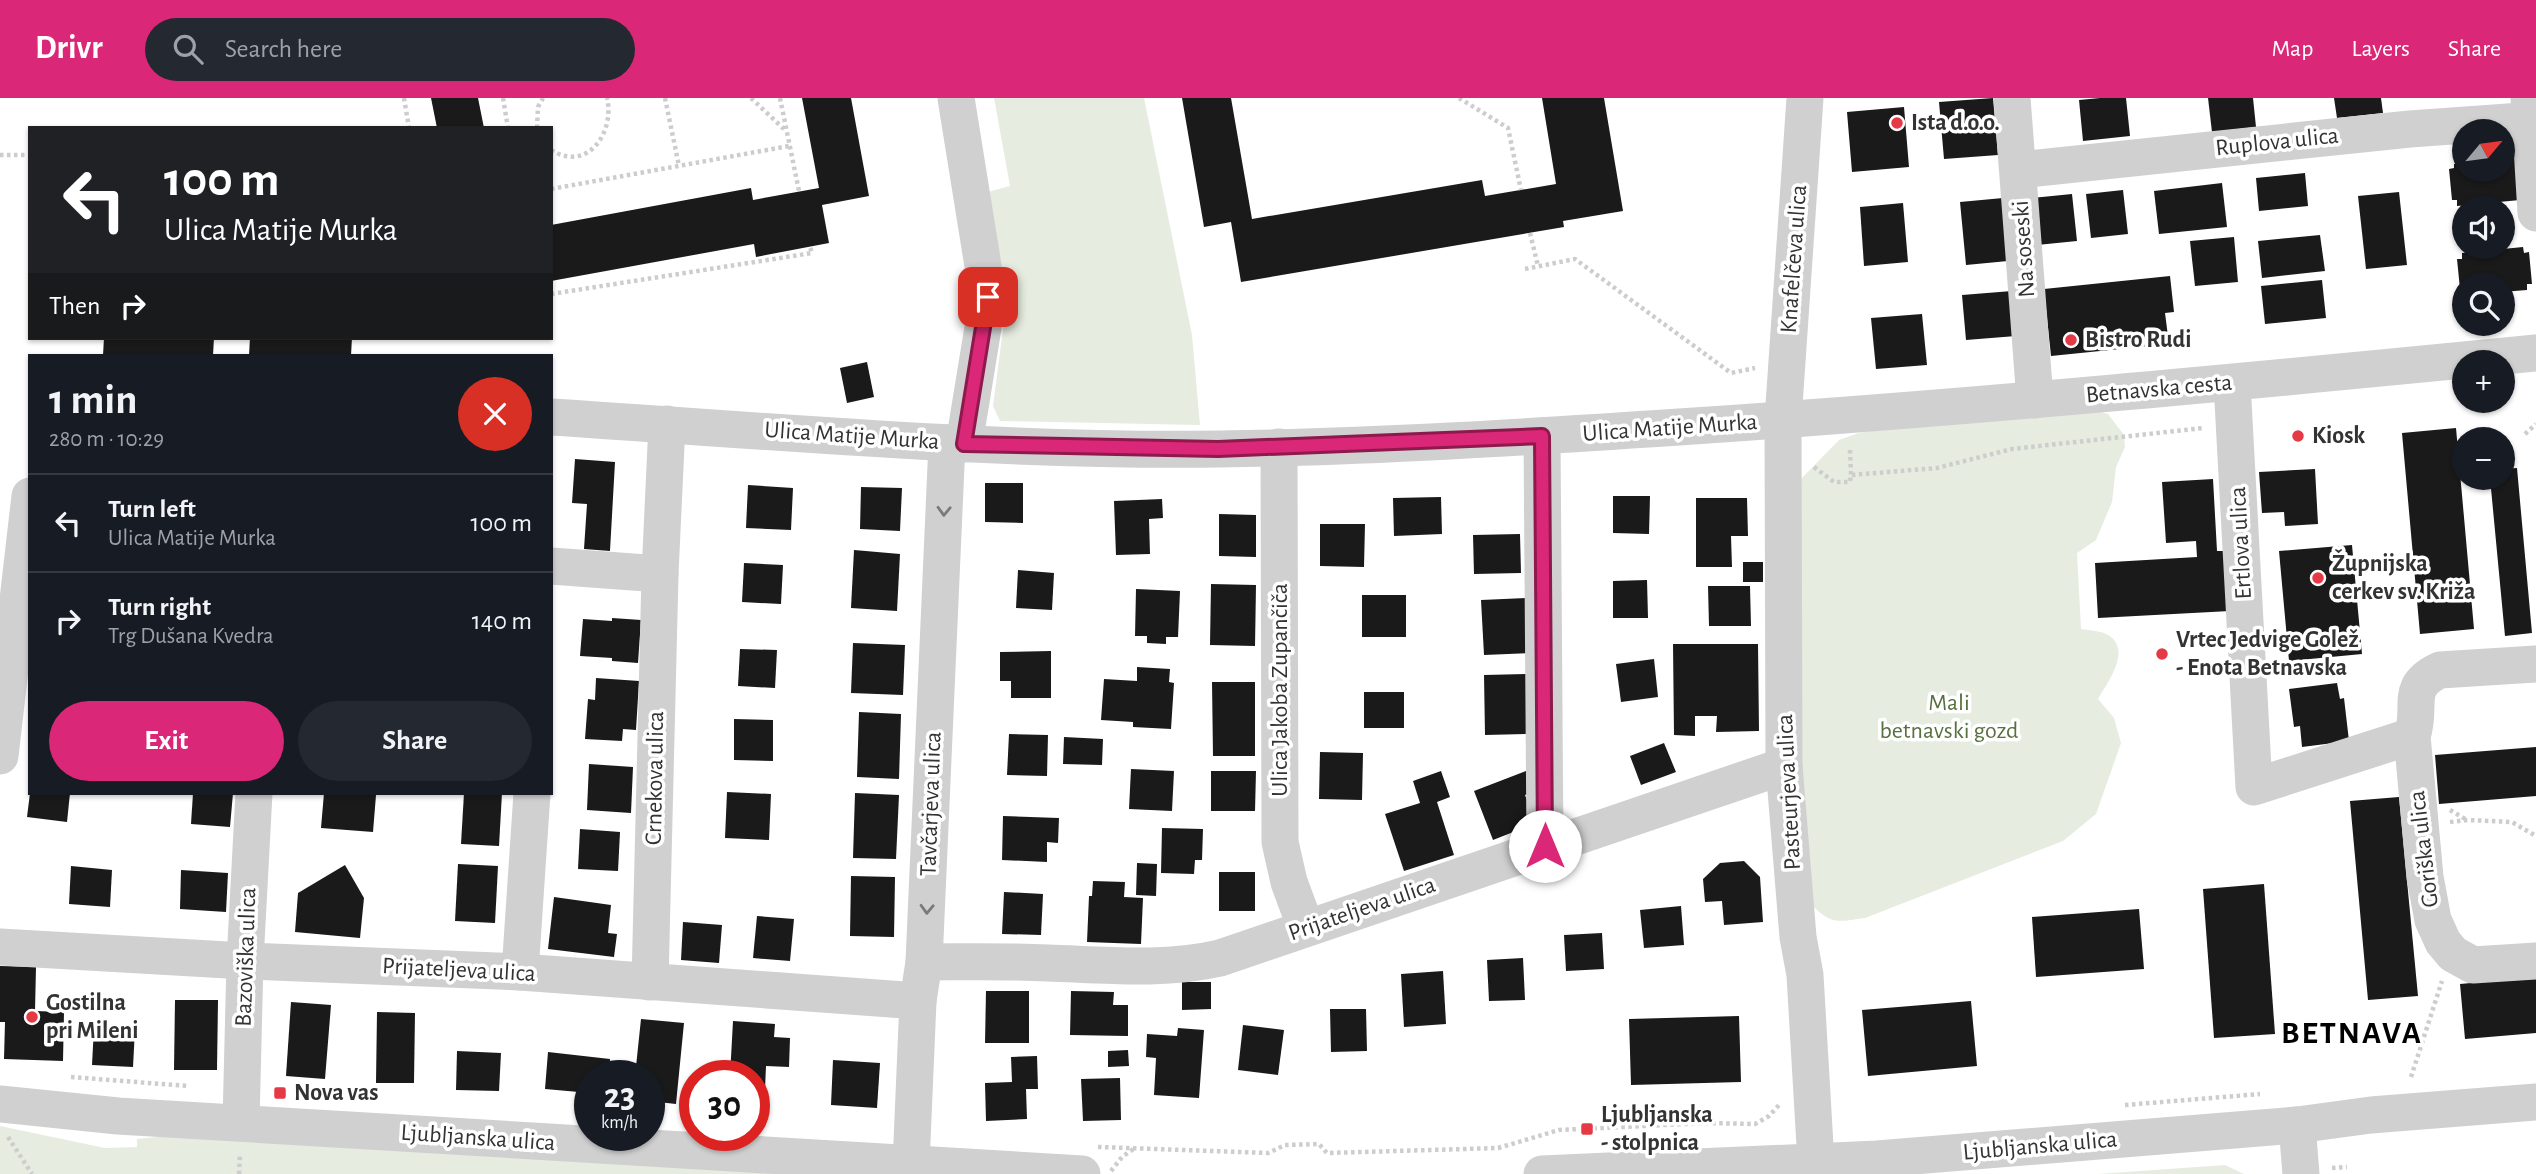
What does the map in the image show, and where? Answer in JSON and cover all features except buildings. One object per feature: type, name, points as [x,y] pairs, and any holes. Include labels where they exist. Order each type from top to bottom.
[{"type":"street","name":"Tavčarjeva ulica","points":[[911,1165],[918,1001],[925,962],[955,443],[988,297],[956,98]]},
{"type":"street","name":"Knafelčeva ulica","points":[[1783,420],[1805,98]]},
{"type":"street","name":"Na soseski","points":[[2012,98],[2035,400]]},
{"type":"street","name":"Ruplova ulica","points":[[2018,170],[2410,129],[2532,113]]},
{"type":"street","points":[[2532,113],[2536,213]]},
{"type":"street","name":"Betnavska cesta","points":[[1783,420],[2232,383],[2536,353]]},
{"type":"street","name":"Ertlova ulica","points":[[2232,383],[2254,787],[2412,736]]},
{"type":"street","name":"Ulica Matije Murka","points":[[553,417],[955,443],[1218,449],[1542,436],[1783,420]]},
{"type":"street","name":"Pasteurjeva ulica","points":[[1783,420],[1784,766],[1798,937],[1805,975],[1816,1163]]},
{"type":"street","name":"Crnekova ulica","points":[[650,982],[660,574],[667,424]]},
{"type":"street","points":[[1542,436],[1545,846]]},
{"type":"street","name":"Ulica Jakoba Zupančiča","points":[[1279,447],[1280,842],[1289,882],[1306,928]]},
{"type":"street","points":[[0,756],[28,513]]},
{"type":"street","points":[[553,566],[660,574]]},
{"type":"street","name":"Goriška ulica","points":[[2453,954],[2442,942],[2433,920],[2425,877],[2412,736],[2416,726],[2415,695],[2419,684],[2427,676],[2440,670],[2536,664]]},
{"type":"street","name":"Prijateljeva ulica","points":[[925,962],[1047,963],[1111,967],[1196,964],[1784,766]]},
{"type":"street","name":"Bazoviška ulica","points":[[241,1122],[245,961],[254,795]]},
{"type":"street","points":[[520,972],[532,795]]},
{"type":"street","name":"Prijateljeva ulica","points":[[0,947],[245,961],[520,972],[918,1001]]},
{"type":"street","points":[[2453,954],[2473,965],[2536,961]]},
{"type":"street","name":"Ljubljanska ulica","points":[[1542,1174],[1816,1163],[2297,1125],[2371,1115],[2536,1102]]},
{"type":"street","name":"Ljubljanska ulica","points":[[0,1104],[118,1116],[911,1165],[1087,1160]]},
{"type":"street","points":[[2297,1125],[2301,1174]]},
{"type":"path","points":[[404,98],[409,126]]},
{"type":"path","points":[[503,98],[508,126]]},
{"type":"path","points":[[537,126],[538,107],[542,98]]},
{"type":"path","points":[[553,152],[562,156],[577,156],[592,150],[602,140],[609,124],[607,98]]},
{"type":"path","points":[[665,98],[679,166]]},
{"type":"path","points":[[751,98],[787,131]]},
{"type":"path","points":[[780,98],[799,191]]},
{"type":"path","points":[[1459,98],[1508,128],[1521,190]]},
{"type":"path","points":[[553,189],[789,146]]},
{"type":"path","points":[[0,155],[28,155]]},
{"type":"path","points":[[1530,233],[1538,266]]},
{"type":"path","points":[[553,294],[812,253],[810,247]]},
{"type":"path","points":[[1525,268],[1575,259],[1731,373],[1755,368]]},
{"type":"path","points":[[2525,434],[2536,424]]},
{"type":"path","points":[[1851,475],[1937,468],[2012,449],[2207,428]]},
{"type":"path","points":[[1812,467],[1833,482],[1850,482],[1850,450]]},
{"type":"path","points":[[2420,825],[2468,820],[2512,822],[2536,835]]},
{"type":"path","points":[[2411,1077],[2435,999],[2453,954]]},
{"type":"path","points":[[1087,1160],[1136,1147],[1268,1153],[1285,1145],[1319,1144],[1327,1153],[1498,1147],[1559,1130],[1708,1123],[1755,1124],[1769,1116],[1779,1105],[1783,1094]]},
{"type":"path","points":[[1,1126],[32,1174]]},
{"type":"path","points":[[1109,1174],[1122,1157],[1136,1147]]},
{"type":"green space","points":[[994,98],[1144,98],[1192,335],[1200,425],[1000,421],[993,406],[1007,299],[988,192],[1010,186]]},
{"type":"green space","name":"Mali betnavski gozd","points":[[2089,409],[2108,414],[2124,435],[2125,447],[2116,467],[2112,502],[2096,540],[2077,553],[2081,629],[2104,633],[2118,646],[2116,665],[2098,699],[2114,718],[2121,743],[2096,814],[2063,841],[1865,918],[1841,921],[1829,919],[1811,904],[1796,764],[1800,480],[1839,440],[1859,433],[1918,423]]},
{"type":"green space","points":[[0,1126],[105,1148],[137,1147],[137,1139],[208,1132],[796,1174],[0,1174]]},
{"type":"green space","points":[[2225,1165],[2244,1174],[2098,1174]]},
{"type":"place","name":"Ista d.o.o.","points":[[1897,123]]},
{"type":"place","name":"Bistro Rudi","points":[[2071,340]]},
{"type":"place","name":"Kiosk","points":[[2298,436]]},
{"type":"place","name":"Župnijska cerkev sv. Križa","points":[[2318,578]]},
{"type":"place","name":"Vrtec Jedvige Golež - Enota Betnavska","points":[[2162,654]]},
{"type":"place","name":"Gostilna pri Mileni","points":[[32,1017]]},
{"type":"place","name":"Nova vas","points":[[280,1093]]},
{"type":"place","name":"Ljubljanska - stolpnica","points":[[1587,1129]]},
{"type":"district","name":"BETNAVA","points":[[2352,1033]]},
{"type":"route","points":[[988,297],[964,444],[1218,449],[1542,436],[1545,846]]}]
